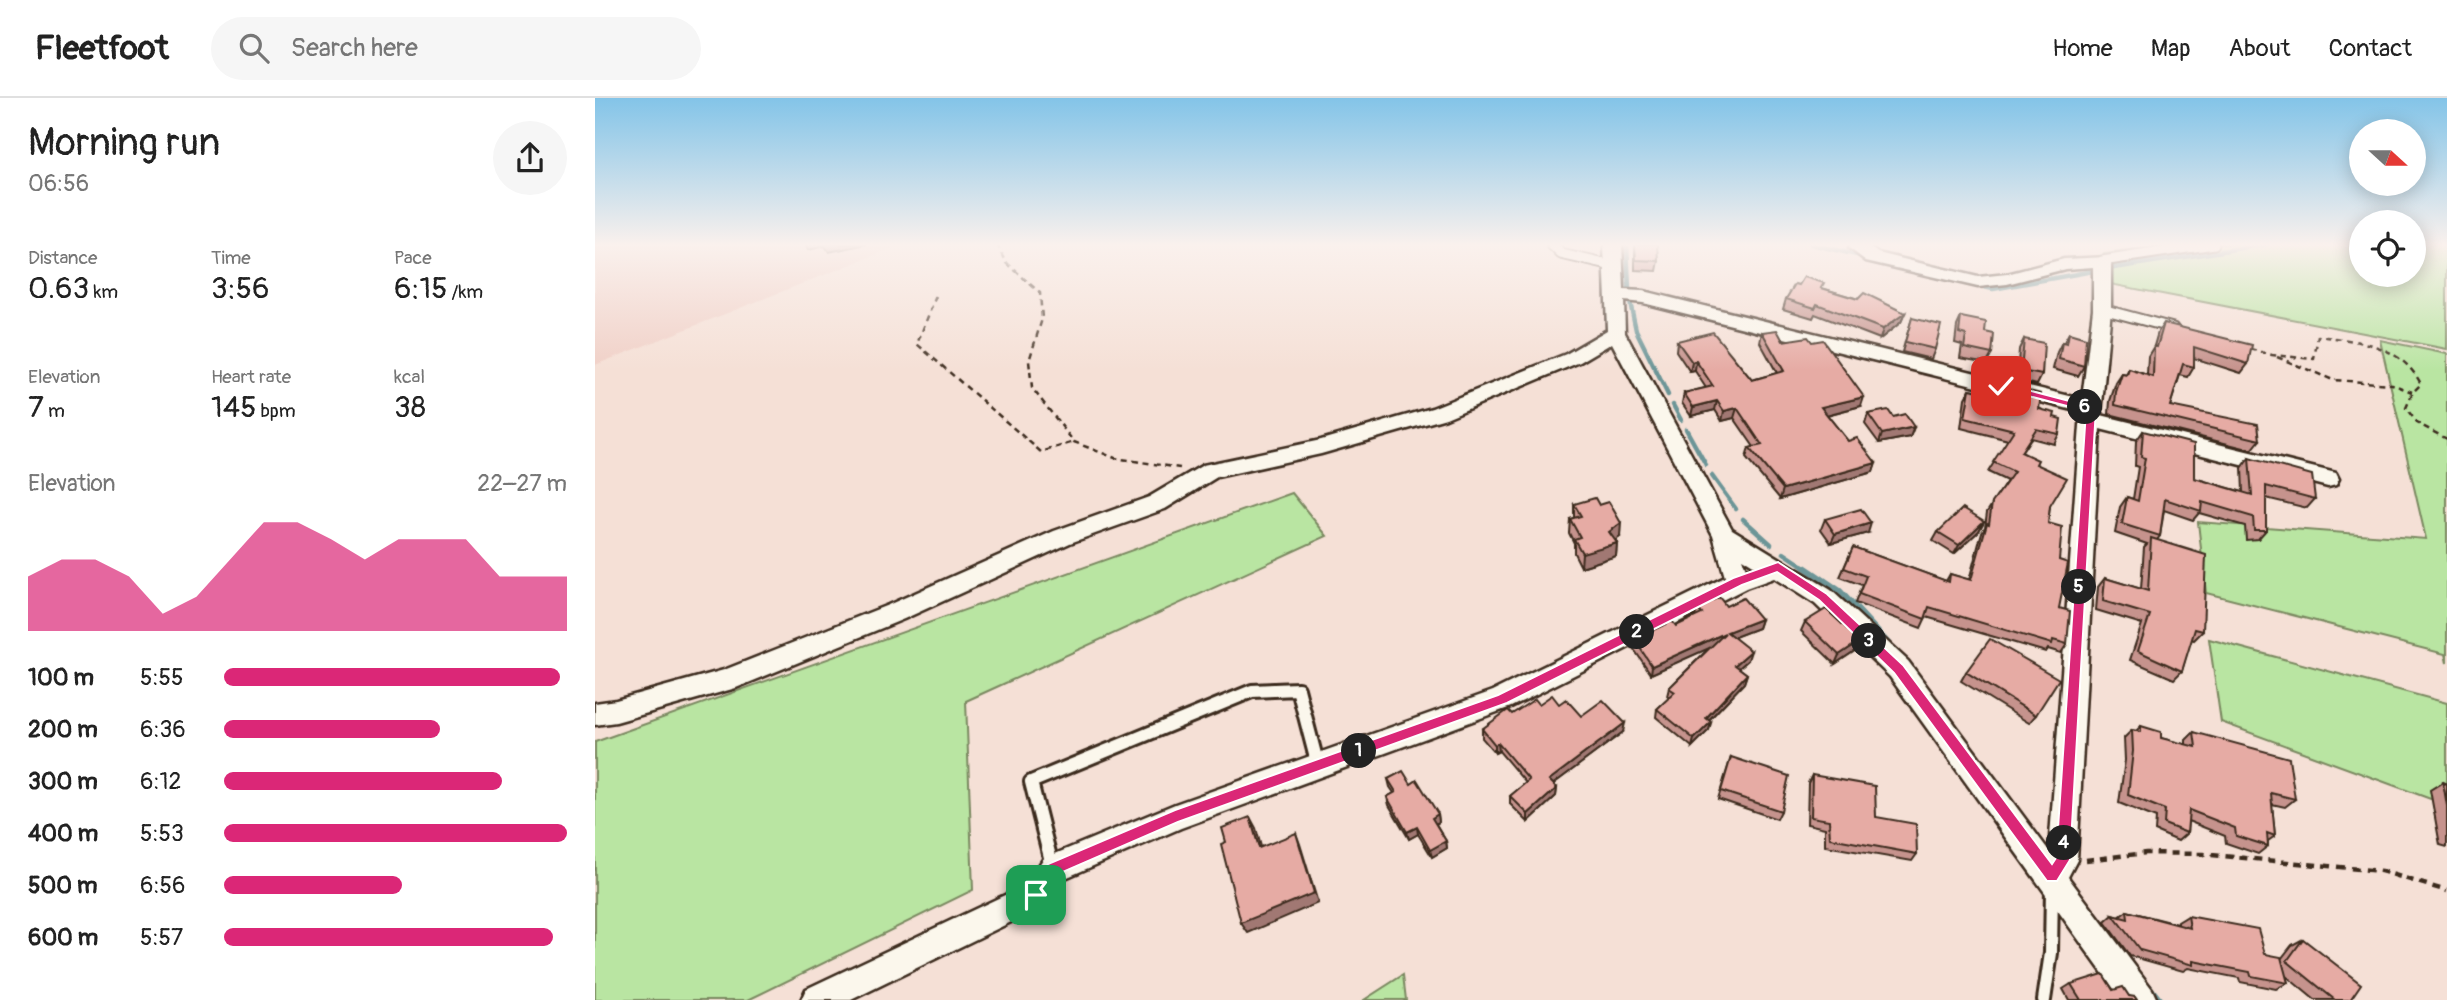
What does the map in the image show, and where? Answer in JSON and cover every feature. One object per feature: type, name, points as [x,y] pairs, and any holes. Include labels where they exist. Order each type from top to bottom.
[{"type":"street","points":[[1614,286],[1616,333],[1724,535],[1738,581]]},
{"type":"street","points":[[2058,868],[2102,286]]},
{"type":"street","points":[[1614,295],[1643,297],[2328,479]]},
{"type":"street","points":[[595,715],[727,680],[896,612],[1062,537],[1157,503],[1211,470],[1321,447],[1439,413],[1573,358],[1616,333]]},
{"type":"street","points":[[1724,535],[1823,597],[1899,669],[2058,868],[2141,1000]]},
{"type":"street","points":[[817,1000],[1036,895],[1053,869],[1175,817],[1502,699],[1738,581],[1778,567]]},
{"type":"lane","points":[[2102,309],[2183,331]]},
{"type":"lane","points":[[1053,869],[1031,782],[1252,691],[1298,690],[1318,766]]},
{"type":"lane","points":[[2044,1000],[2058,868]]},
{"type":"path","points":[[1032,286],[1039,293],[1041,319],[1029,361],[1032,388],[1074,442],[1115,458],[1211,470]]},
{"type":"path","points":[[936,296],[918,344],[1041,452],[1074,442]]},
{"type":"path","points":[[2272,355],[2314,359],[2318,336],[2362,342],[2387,349],[2406,359],[2417,371],[2421,384],[2406,408],[2417,423],[2447,439]]},
{"type":"path","points":[[2250,349],[2333,380],[2365,384],[2397,382],[2413,393]]},
{"type":"path","points":[[2058,868],[2146,853],[2202,855],[2381,871],[2447,891]]},
{"type":"shaded area","points":[[595,286],[796,286],[595,365]]},
{"type":"green space","points":[[2121,286],[2426,287],[2447,286],[2447,349]]},
{"type":"green space","points":[[2380,340],[2447,354],[2447,663],[2445,654],[2206,593],[2198,522],[2426,539]]},
{"type":"green space","points":[[1292,493],[1327,536],[966,701],[973,890],[748,1000],[595,1000],[595,742]]},
{"type":"green space","points":[[2209,639],[2447,703],[2447,805],[2221,722]]},
{"type":"green space","points":[[1403,975],[1406,1000],[1364,1000]]},
{"type":"building","points":[[1794,286],[1822,286],[1821,288],[1858,299],[1864,293],[1905,313],[1883,329],[1817,304],[1815,308],[1786,299]]},
{"type":"building","points":[[1961,317],[1986,322],[1985,332],[1994,334],[1992,354],[1964,348],[1966,335],[1959,333]]},
{"type":"building","points":[[1912,318],[1941,325],[1935,349],[1905,342]]},
{"type":"building","points":[[2164,323],[2252,345],[2248,364],[2194,347],[2194,367],[2183,364],[2170,406],[2258,424],[2260,440],[2115,405],[2122,374],[2127,375],[2129,369],[2153,377],[2154,346],[2157,347]]},
{"type":"building","points":[[1777,330],[1783,341],[1808,337],[1812,342],[1823,340],[1864,397],[1821,407],[1848,441],[1857,438],[1876,463],[1783,489],[1749,448],[1762,445],[1737,408],[1724,411],[1717,401],[1693,407],[1684,393],[1713,386],[1696,361],[1692,362],[1677,341],[1713,332],[1752,380],[1784,371],[1762,332]]},
{"type":"building","points":[[2069,333],[2086,338],[2084,366],[2059,359],[2062,342],[2067,343]]},
{"type":"building","points":[[2024,339],[2044,343],[2042,375],[2021,371]]},
{"type":"building","points":[[1995,382],[2041,394],[2039,409],[2055,413],[2054,417],[2061,419],[2059,434],[2036,429],[2021,452],[2038,460],[2036,464],[2067,478],[2050,506],[2048,523],[2062,527],[2059,560],[2068,563],[2059,608],[2070,611],[2067,644],[2053,640],[2052,644],[1929,607],[1925,619],[1859,594],[1866,576],[1844,568],[1853,547],[1949,582],[1950,574],[1971,580],[1987,523],[1989,524],[1992,503],[2014,472],[1993,462],[2014,430],[1965,418],[1970,389],[1993,394]]},
{"type":"building","points":[[1888,410],[1893,417],[1905,414],[1914,427],[1882,434],[1868,414]]},
{"type":"building","points":[[2143,431],[2194,444],[2194,478],[2252,495],[2249,458],[2312,475],[2315,499],[2266,486],[2266,530],[2254,530],[2253,517],[2202,502],[2201,511],[2165,499],[2160,536],[2122,524],[2127,497],[2138,501],[2145,458],[2141,457]]},
{"type":"building","points":[[1595,498],[1599,505],[1609,502],[1621,523],[1609,532],[1617,543],[1582,553],[1574,539],[1580,537],[1570,519],[1581,516],[1574,504]]},
{"type":"building","points":[[1963,508],[1984,521],[1959,545],[1938,532]]},
{"type":"building","points":[[1861,509],[1871,523],[1835,534],[1825,519]]},
{"type":"building","points":[[2151,538],[2206,555],[2203,631],[2195,629],[2182,671],[2138,651],[2150,615],[2103,601],[2105,578],[2148,591]]},
{"type":"building","points":[[1719,597],[1726,606],[1743,598],[1761,619],[1727,632],[1751,651],[1735,665],[1747,674],[1706,718],[1711,722],[1694,739],[1657,709],[1675,692],[1669,688],[1725,633],[1652,666],[1634,639],[1672,621],[1676,626],[1702,614],[1697,608]]},
{"type":"building","points":[[1826,609],[1860,641],[1839,655],[1805,622]]},
{"type":"building","points":[[1990,639],[2059,679],[2036,715],[1966,672]]},
{"type":"building","points":[[1552,695],[1559,704],[1566,699],[1581,716],[1603,700],[1625,723],[1549,780],[1557,788],[1528,814],[1510,796],[1529,780],[1498,743],[1495,745],[1482,729],[1508,710],[1512,714],[1535,699],[1539,704]]},
{"type":"building","points":[[2141,726],[2161,732],[2161,738],[2196,747],[2194,732],[2289,758],[2295,799],[2271,793],[2275,836],[2267,833],[2268,846],[2236,836],[2235,828],[2189,810],[2187,833],[2164,824],[2165,810],[2128,795],[2133,751],[2132,730],[2141,732]]},
{"type":"building","points":[[1731,757],[1789,776],[1781,811],[1721,791]]},
{"type":"building","points":[[1403,771],[1411,784],[1417,780],[1438,814],[1432,818],[1446,841],[1430,850],[1417,827],[1407,832],[1387,797],[1396,792],[1388,779]]},
{"type":"building","points":[[1812,775],[1875,786],[1876,817],[1916,824],[1917,854],[1830,838],[1829,820],[1811,817]]},
{"type":"building","points":[[2443,782],[2447,784],[2447,806]]},
{"type":"building","points":[[1250,817],[1259,848],[1296,833],[1314,893],[1241,923],[1221,844],[1226,842],[1222,828]]},
{"type":"building","points":[[2127,911],[2190,928],[2188,916],[2258,929],[2265,954],[2281,957],[2288,983],[2251,976],[2250,972],[2193,961],[2193,965],[2140,950],[2113,915],[2128,919]]},
{"type":"building","points":[[2303,939],[2361,984],[2350,1000],[2335,1000],[2287,961]]},
{"type":"building","points":[[2103,974],[2113,990],[2123,987],[2129,996],[2137,1000],[2081,1000],[2071,984]]},
{"type":"waterway","points":[[1979,286],[1993,289],[2009,286]]},
{"type":"waterway","points":[[1630,302],[1636,330],[1668,395]]},
{"type":"waterway","points":[[1673,405],[1681,420]]},
{"type":"waterway","points":[[1686,429],[1706,465]]},
{"type":"waterway","points":[[1712,476],[1736,509]]},
{"type":"waterway","points":[[1743,519],[1771,544]]},
{"type":"waterway","points":[[1784,553],[1805,567]]},
{"type":"waterway","points":[[1803,566],[1840,591],[1888,643]]},
{"type":"waterway","points":[[2149,986],[2160,1000]]},
{"type":"route","points":[[1036,895],[1053,869],[1175,817],[1502,699],[1738,581],[1778,567],[1823,597],[1899,669],[2052,876],[2063,860],[2091,408],[2001,386]]}]
